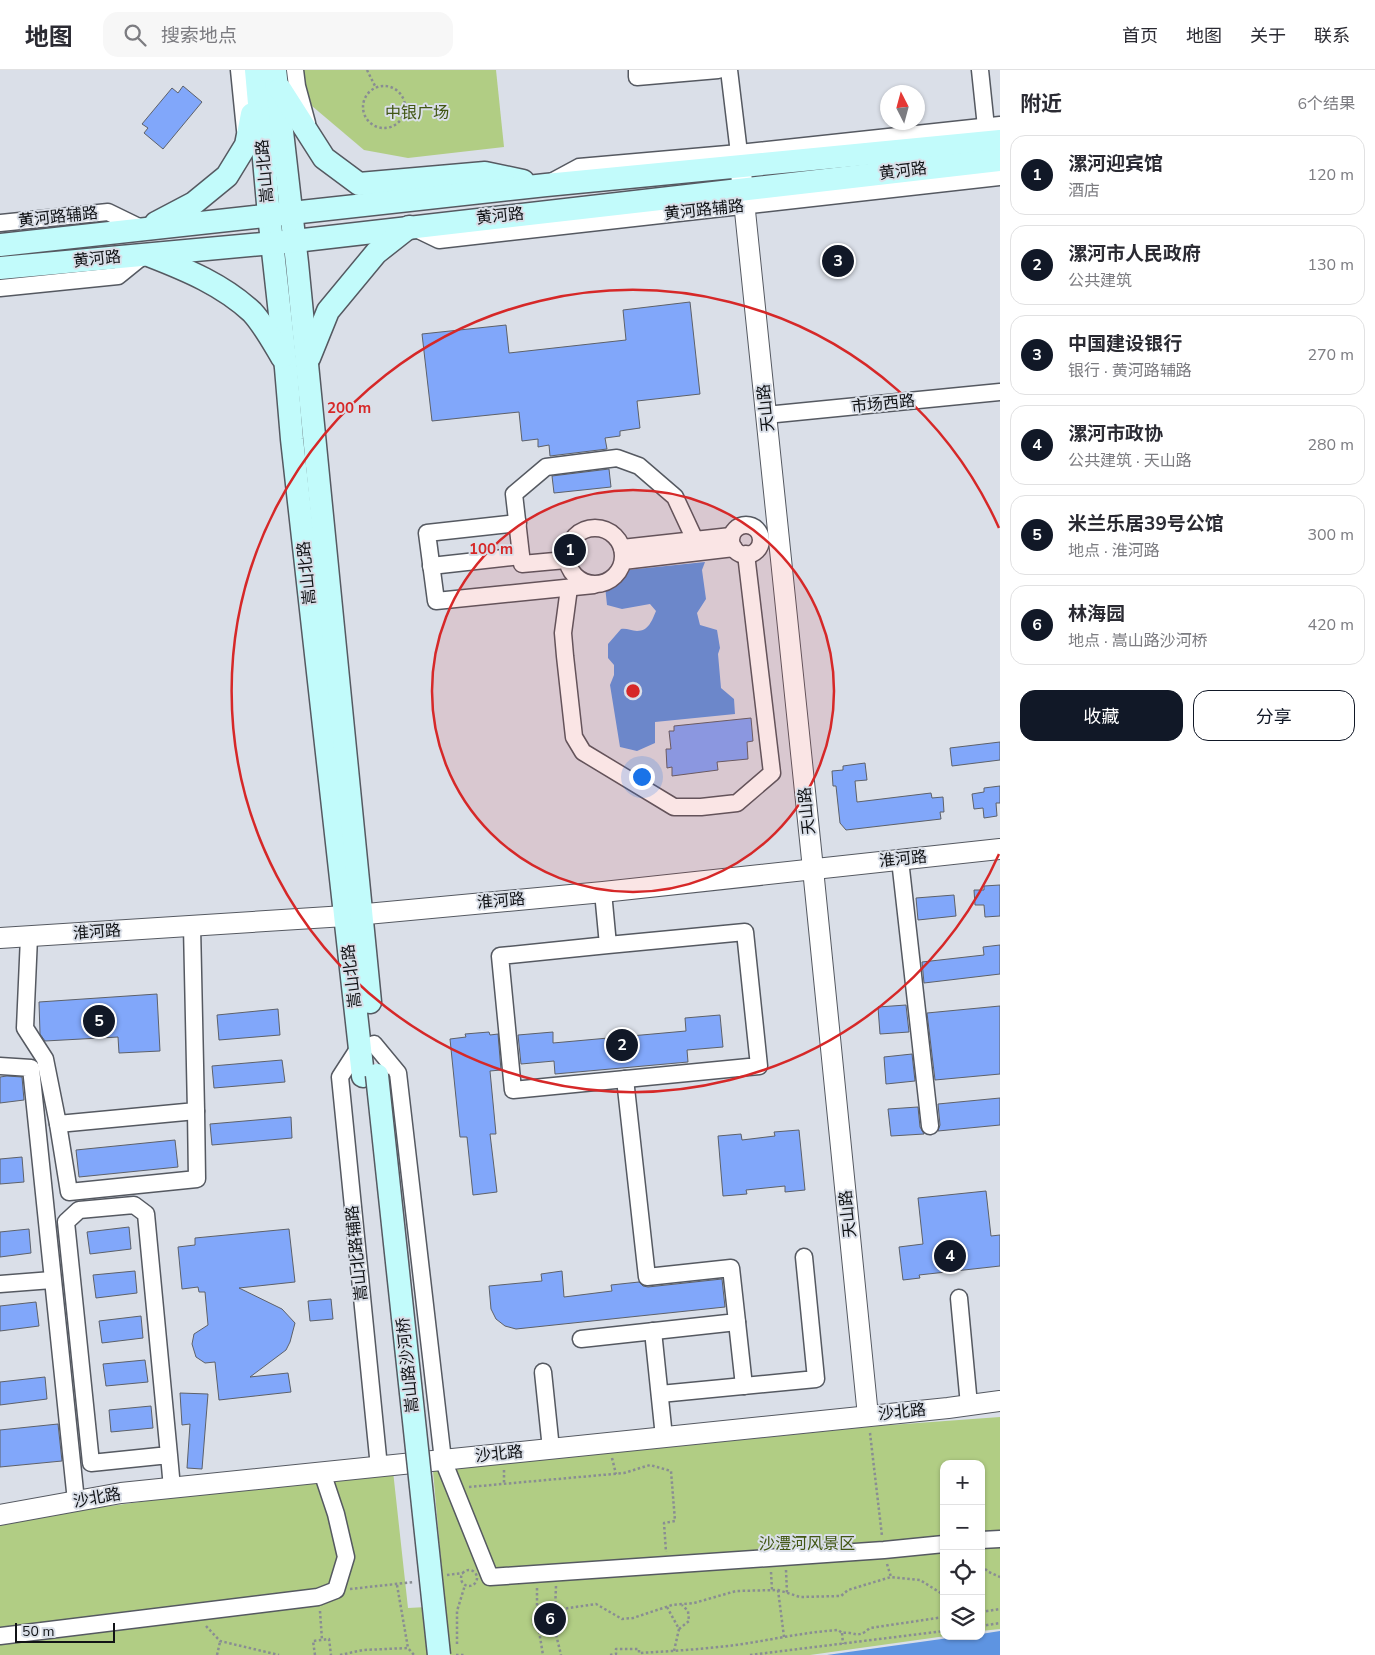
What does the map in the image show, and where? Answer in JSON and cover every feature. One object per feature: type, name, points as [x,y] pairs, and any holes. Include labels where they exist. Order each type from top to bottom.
[{"type":"main road","points":[[143,229],[194,203],[227,176],[246,146],[266,76]]},
{"type":"main road","points":[[266,76],[324,158],[360,184],[485,173],[546,185]]},
{"type":"main road","name":"嵩山北路","points":[[266,76],[292,212],[295,241],[296,363]]},
{"type":"main road","name":"嵩山北路","points":[[266,76],[269,215],[272,243],[296,363],[370,1076]]},
{"type":"main road","name":"黄河路","points":[[0,245],[546,185],[739,160],[995,131]]},
{"type":"main road","name":"黄河路","points":[[0,268],[295,241],[410,226],[744,198],[1000,160]]},
{"type":"main road","points":[[145,254],[191,271],[220,288],[251,312],[296,363],[328,311],[376,253],[410,226]]},
{"type":"main road","name":"嵩山路沙河桥","points":[[370,1076],[406,1583],[416,1652]]},
{"type":"main road","name":"嵩山路沙河桥","points":[[370,1076],[448,1650]]},
{"type":"street","points":[[239,70],[246,146]]},
{"type":"street","points":[[296,70],[297,86],[310,137]]},
{"type":"street","points":[[637,70],[637,77],[718,70]]},
{"type":"street","points":[[729,70],[739,160]]},
{"type":"street","points":[[980,70],[995,131]]},
{"type":"street","name":"天山路","points":[[739,160],[766,415],[770,535],[813,869],[868,1416]]},
{"type":"street","name":"黄河路辅路","points":[[744,198],[1000,177]]},
{"type":"street","name":"黄河路辅路","points":[[0,222],[108,212],[143,229]]},
{"type":"street","points":[[0,288],[118,276],[145,254]]},
{"type":"street","name":"市场西路","points":[[766,415],[1000,392]]},
{"type":"street","points":[[566,560],[522,564],[514,494],[546,467],[617,458],[638,466],[675,497],[695,540]]},
{"type":"street","points":[[518,523],[427,533],[436,601],[569,588],[594,585],[610,581],[616,575],[622,554],[614,535],[600,528],[585,530],[572,538],[568,545],[566,560],[572,575],[586,584],[594,585]]},
{"type":"street","points":[[569,588],[563,633],[574,737],[583,752],[674,807],[701,808],[737,803],[772,773],[737,546],[736,529],[742,525],[750,525],[770,535],[761,543],[757,550],[750,554],[737,546],[695,540],[622,554]]},
{"type":"street","points":[[622,554],[737,546]]},
{"type":"street","points":[[432,566],[522,556]]},
{"type":"street","name":"淮河路","points":[[0,938],[353,915],[603,892],[1000,849]]},
{"type":"street","points":[[900,860],[930,1126]]},
{"type":"street","points":[[603,892],[608,946]]},
{"type":"street","points":[[29,937],[25,1028],[45,1059],[69,1192],[196,1179],[192,926]]},
{"type":"street","points":[[745,932],[759,1066],[514,1090],[500,956],[608,946],[745,932]]},
{"type":"street","points":[[367,1045],[398,1073],[443,1460],[490,1578],[940,1544]]},
{"type":"street","name":"嵩山北路辅路","points":[[367,1045],[340,1077],[379,1467]]},
{"type":"street","points":[[0,1066],[30,1068],[76,1502]]},
{"type":"street","points":[[624,1079],[647,1277],[731,1268],[744,1386]]},
{"type":"street","points":[[58,1124],[196,1111]]},
{"type":"street","points":[[169,1455],[91,1462],[66,1222],[79,1210],[134,1205],[146,1214],[169,1455],[172,1488]]},
{"type":"street","points":[[660,1394],[816,1379],[804,1257]]},
{"type":"street","points":[[0,1284],[52,1280]]},
{"type":"street","points":[[959,1298],[969,1405]]},
{"type":"street","points":[[581,1340],[737,1322]]},
{"type":"street","points":[[653,1332],[664,1437]]},
{"type":"street","points":[[543,1372],[551,1449]]},
{"type":"street","name":"沙北路","points":[[0,1515],[121,1493],[1000,1401]]},
{"type":"street","points":[[0,1636],[318,1597],[336,1590],[346,1557],[336,1514],[322,1472]]},
{"type":"street","points":[[985,1540],[1000,1539]]},
{"type":"path","points":[[367,70],[376,88]]},
{"type":"path","points":[[390,86],[402,94],[406,108],[404,115],[396,125],[382,128],[370,123],[366,118],[363,111],[365,98],[369,92],[376,88],[390,86]]},
{"type":"path","points":[[868,1416],[884,1550],[891,1577]]},
{"type":"path","points":[[607,1453],[612,1458],[616,1474]]},
{"type":"path","points":[[456,1491],[474,1486],[616,1474],[650,1465],[671,1471],[675,1521],[664,1523],[667,1565]]},
{"type":"path","points":[[772,1590],[777,1557]]},
{"type":"path","points":[[777,1557],[787,1593]]},
{"type":"path","points":[[985,1569],[1000,1577]]},
{"type":"path","points":[[449,1574],[463,1574],[469,1570],[474,1572],[476,1581],[474,1585],[465,1585]]},
{"type":"path","points":[[539,1631],[547,1633],[554,1630],[559,1622],[558,1614],[555,1610],[556,1573]]},
{"type":"path","points":[[448,1650],[465,1585],[461,1578],[463,1574]]},
{"type":"path","points":[[537,1574],[537,1610]]},
{"type":"path","points":[[543,1655],[539,1631],[532,1621],[534,1613],[544,1606],[555,1610],[596,1604],[622,1619],[633,1618],[667,1607],[694,1603],[736,1592],[778,1590],[800,1597],[841,1596],[848,1590],[891,1577],[920,1580],[940,1592]]},
{"type":"path","points":[[336,1590],[406,1583],[416,1652],[414,1655]]},
{"type":"path","points":[[778,1590],[784,1637]]},
{"type":"path","points":[[318,1597],[322,1640]]},
{"type":"path","points":[[674,1651],[679,1629],[689,1621],[688,1611],[681,1604]]},
{"type":"path","points":[[667,1607],[679,1629]]},
{"type":"path","points":[[985,1611],[1000,1609]]},
{"type":"path","points":[[202,1612],[207,1627],[220,1641],[279,1655]]},
{"type":"path","points":[[610,1655],[616,1654],[616,1650],[639,1649],[639,1654],[741,1644],[815,1631],[838,1630],[842,1633],[848,1632],[854,1636],[863,1634],[870,1628],[940,1618]]},
{"type":"path","points":[[985,1625],[1000,1623]]},
{"type":"path","points":[[554,1630],[560,1655]]},
{"type":"path","points":[[750,1655],[940,1632]]},
{"type":"path","points":[[842,1633],[843,1644]]},
{"type":"path","points":[[315,1655],[313,1641],[329,1639],[331,1655]]},
{"type":"path","points":[[218,1655],[220,1641]]},
{"type":"path","points":[[340,1655],[363,1650],[416,1652]]},
{"type":"path","points":[[452,1655],[465,1655]]},
{"type":"green space","name":"中银广场","points":[[300,70],[496,70],[504,147],[408,158],[364,150],[312,106]]},
{"type":"green space","name":"沙澧河风景区","points":[[1000,1417],[1000,1629],[985,1631],[985,1460],[940,1460],[940,1637],[810,1655],[0,1655],[0,1521],[191,1495],[393,1471],[408,1608],[445,1606],[433,1471],[877,1426]]},
{"type":"water","points":[[705,562],[702,570],[706,599],[697,613],[700,625],[717,630],[720,648],[718,654],[721,688],[734,699],[735,714],[655,722],[655,743],[637,751],[620,747],[610,685],[614,675],[614,665],[608,658],[608,644],[621,629],[641,631],[647,627],[656,611],[650,604],[622,609],[607,605],[605,586],[619,580],[627,570]]},
{"type":"water","points":[[1000,1631],[1000,1655],[827,1655],[940,1639],[985,1640],[985,1633]]},
{"type":"building","points":[[183,86],[202,102],[163,149],[144,133],[148,128],[142,124],[172,88],[178,93]]},
{"type":"building","points":[[690,302],[700,394],[637,401],[640,428],[620,431],[620,436],[605,438],[607,449],[550,456],[549,445],[538,447],[538,439],[522,441],[519,412],[432,421],[422,334],[506,325],[509,353],[626,340],[623,310]]},
{"type":"building","points":[[609,469],[611,487],[554,493],[552,476]]},
{"type":"building","points":[[751,718],[753,741],[747,742],[748,759],[717,762],[718,770],[672,776],[672,767],[667,768],[666,749],[671,749],[669,731],[674,731],[674,726]]},
{"type":"building","points":[[1000,742],[1000,760],[952,766],[950,748]]},
{"type":"building","points":[[865,763],[867,780],[855,781],[857,802],[931,793],[932,798],[943,797],[944,812],[940,812],[941,819],[846,830],[840,823],[836,786],[833,786],[832,771],[843,770],[843,766]]},
{"type":"building","points":[[1000,786],[1000,803],[996,803],[997,816],[984,818],[983,808],[974,809],[972,794],[984,792],[984,788]]},
{"type":"building","points":[[1000,885],[1000,916],[985,917],[984,905],[975,905],[974,890],[984,890],[984,886]]},
{"type":"building","points":[[954,895],[956,916],[918,920],[916,898]]},
{"type":"building","points":[[1000,945],[1000,974],[924,983],[922,962],[984,955],[983,947]]},
{"type":"building","points":[[157,994],[160,1051],[119,1053],[118,1037],[45,1041],[40,1034],[39,1002]]},
{"type":"building","points":[[906,1005],[909,1032],[880,1034],[878,1007]]},
{"type":"building","points":[[1000,1006],[1000,1074],[935,1080],[927,1013]]},
{"type":"building","points":[[278,1009],[280,1035],[219,1040],[217,1015]]},
{"type":"building","points":[[720,1015],[723,1047],[687,1050],[688,1062],[555,1074],[554,1061],[521,1064],[518,1035],[553,1032],[553,1043],[686,1031],[685,1018]]},
{"type":"building","points":[[489,1032],[490,1035],[498,1034],[501,1070],[490,1071],[496,1134],[490,1134],[497,1192],[473,1195],[467,1137],[460,1137],[450,1039],[466,1037],[465,1034]]},
{"type":"building","points":[[912,1054],[915,1081],[886,1084],[884,1057]]},
{"type":"building","points":[[282,1060],[285,1082],[214,1088],[212,1066]]},
{"type":"building","points":[[0,1077],[22,1077],[24,1100],[0,1103]]},
{"type":"building","points":[[1000,1098],[1000,1125],[938,1131],[940,1125],[938,1104]]},
{"type":"building","points":[[918,1107],[920,1127],[924,1134],[891,1136],[888,1109]]},
{"type":"building","points":[[291,1117],[292,1138],[212,1145],[210,1124]]},
{"type":"building","points":[[799,1130],[805,1190],[785,1192],[785,1186],[746,1190],[747,1194],[723,1196],[718,1136],[741,1134],[742,1140],[775,1136],[774,1132]]},
{"type":"building","points":[[175,1140],[178,1167],[79,1177],[76,1150]]},
{"type":"building","points":[[22,1157],[24,1182],[0,1184],[0,1159]]},
{"type":"building","points":[[986,1191],[991,1236],[1000,1235],[1000,1266],[919,1275],[920,1278],[903,1280],[899,1247],[923,1244],[918,1198]]},
{"type":"building","points":[[129,1227],[131,1249],[90,1254],[87,1232]]},
{"type":"building","points":[[29,1229],[31,1253],[0,1257],[0,1232]]},
{"type":"building","points":[[289,1229],[295,1282],[239,1288],[282,1309],[295,1323],[286,1350],[250,1377],[288,1373],[291,1392],[219,1400],[215,1362],[205,1363],[196,1357],[192,1344],[194,1334],[208,1325],[205,1292],[199,1292],[198,1287],[182,1289],[178,1247],[195,1245],[195,1238]]},
{"type":"building","points":[[135,1271],[137,1293],[96,1298],[93,1275]]},
{"type":"building","points":[[562,1271],[564,1297],[612,1291],[611,1285],[639,1282],[643,1286],[648,1287],[722,1279],[725,1307],[516,1329],[505,1326],[496,1319],[491,1309],[489,1286],[542,1281],[541,1274]]},
{"type":"building","points":[[331,1299],[333,1319],[310,1321],[308,1301]]},
{"type":"building","points":[[36,1302],[39,1326],[0,1331],[0,1306]]},
{"type":"building","points":[[141,1316],[143,1338],[102,1343],[99,1321]]},
{"type":"building","points":[[145,1360],[148,1382],[106,1386],[103,1364]]},
{"type":"building","points":[[45,1377],[47,1399],[0,1405],[0,1382]]},
{"type":"building","points":[[180,1393],[208,1394],[202,1469],[187,1468],[190,1424],[182,1425]]},
{"type":"building","points":[[151,1406],[153,1428],[111,1432],[109,1410]]},
{"type":"building","points":[[58,1424],[62,1461],[0,1467],[0,1430]]},
{"type":"place","name":"中国建设银行","points":[[838,261]]},
{"type":"place","name":"漯河迎宾馆","points":[[570,550]]},
{"type":"place","name":"米兰乐居39号公馆","points":[[99,1021]]},
{"type":"place","name":"漯河市人民政府","points":[[622,1045]]},
{"type":"place","name":"漯河市政协","points":[[950,1256]]},
{"type":"place","name":"林海园","points":[[550,1619]]}]
